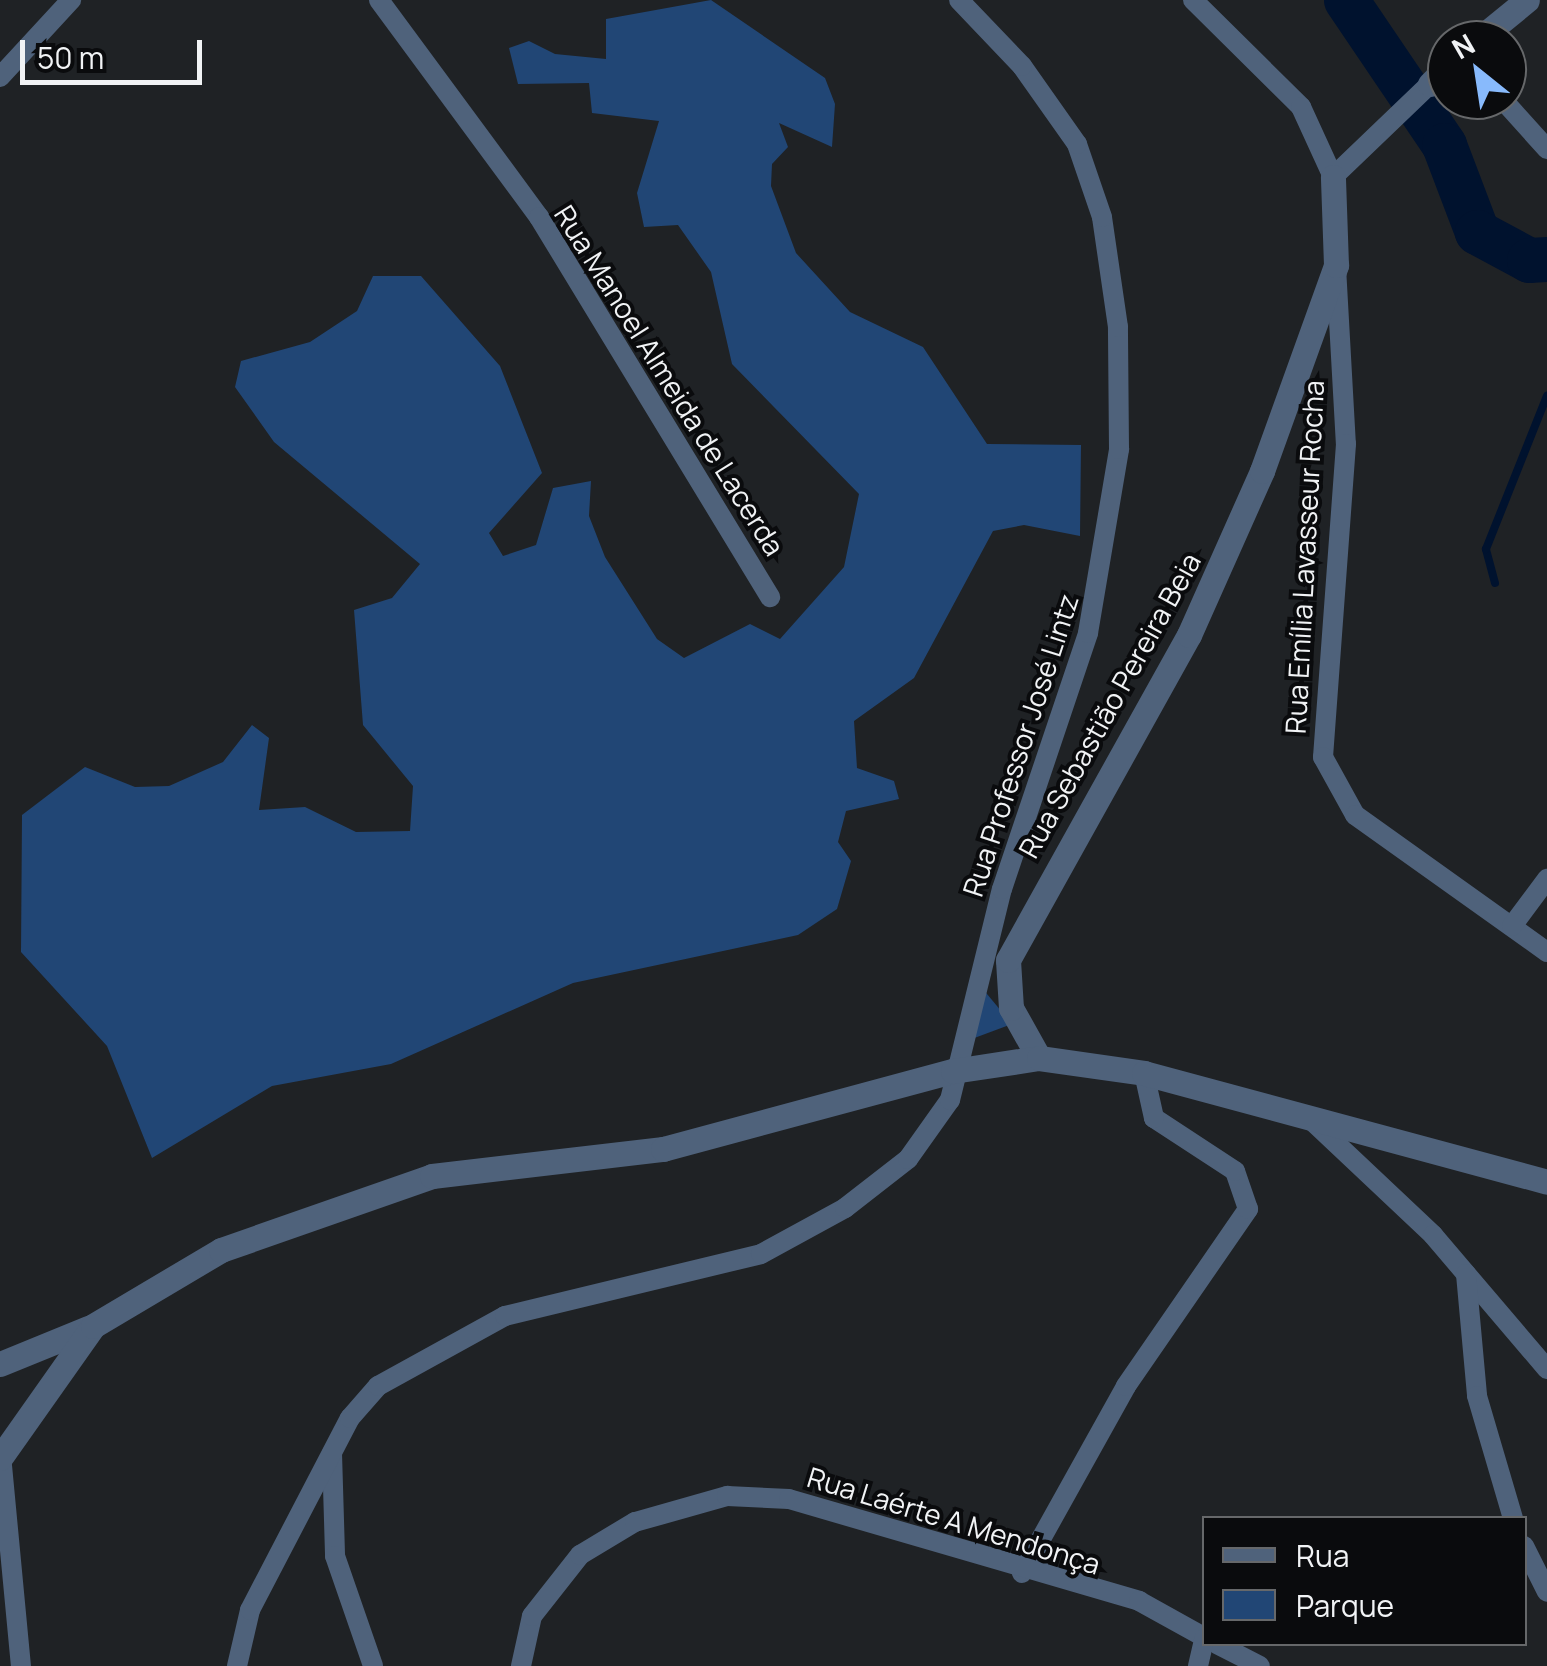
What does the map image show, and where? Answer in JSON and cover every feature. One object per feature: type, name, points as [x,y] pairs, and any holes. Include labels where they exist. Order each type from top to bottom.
[{"type":"street","points":[[0,76],[71,0]]},
{"type":"street","name":"Rua Manoel Almeida de Lacerda","points":[[379,0],[550,234],[770,597]]},
{"type":"street","name":"Rua Professor José Lintz","points":[[236,1666],[250,1610],[332,1451],[378,1386],[472,1327],[761,1254],[844,1208],[937,1124],[1088,632],[1119,449],[1118,327],[1102,217],[1077,144],[1022,66],[959,0]]},
{"type":"street","points":[[1192,0],[1301,108],[1333,177],[1427,86]]},
{"type":"street","points":[[1502,20],[1527,0]]},
{"type":"street","points":[[1521,120],[1547,149]]},
{"type":"street","name":"Rua Emília Lavasseur Rocha","points":[[1333,177],[1346,444],[1324,757],[1354,815],[1547,952]]},
{"type":"street","name":"Rua Sebastião Pereira Beia","points":[[1039,1058],[1011,1008],[1008,960],[1216,578],[1336,265]]},
{"type":"street","points":[[1512,926],[1547,879]]},
{"type":"street","points":[[0,1364],[93,1326],[222,1250],[432,1176],[663,1150],[953,1070],[1039,1058],[1144,1073],[1299,1109],[1547,1182]]},
{"type":"street","points":[[1022,1573],[1126,1386],[1248,1210],[1235,1170],[1154,1118],[1144,1073]]},
{"type":"street","points":[[1299,1109],[1466,1274],[1547,1369]]},
{"type":"street","points":[[1466,1274],[1477,1396],[1512,1516]]},
{"type":"street","points":[[21,1666],[1,1456],[93,1326]]},
{"type":"street","points":[[332,1451],[335,1556],[372,1666]]},
{"type":"street","name":"Rua Laérte A Mendonça","points":[[521,1666],[532,1616],[580,1554],[634,1522],[727,1496],[789,1499],[1022,1573],[1138,1601],[1202,1637]]},
{"type":"street","points":[[1527,1550],[1547,1578]]},
{"type":"street","points":[[1527,1552],[1547,1592]]},
{"type":"street","points":[[1220,1646],[1260,1666]]},
{"type":"green space","points":[[711,0],[825,78],[835,104],[832,147],[779,123],[788,147],[772,164],[771,186],[796,253],[850,312],[923,347],[987,444],[1081,445],[1080,536],[1024,525],[993,531],[914,678],[854,721],[857,768],[894,781],[899,799],[846,811],[838,842],[851,861],[837,909],[798,935],[573,983],[391,1064],[272,1086],[152,1158],[107,1046],[21,952],[22,815],[85,767],[135,787],[169,786],[223,762],[252,725],[269,738],[259,810],[305,807],[356,832],[410,831],[413,786],[363,725],[354,610],[392,598],[420,564],[274,442],[235,387],[241,361],[310,342],[357,311],[373,276],[421,276],[500,366],[542,473],[489,533],[503,556],[536,545],[553,488],[591,481],[589,516],[605,557],[657,639],[684,658],[750,624],[780,639],[844,567],[859,494],[732,364],[711,272],[678,225],[644,227],[637,193],[659,121],[592,113],[589,83],[518,84],[509,48],[529,41],[555,54],[606,59],[606,19]]},
{"type":"green space","points":[[982,988],[1012,1024],[969,1040]]},
{"type":"waterway","points":[[1346,0],[1444,145],[1477,232],[1529,260],[1547,259]]},
{"type":"waterway","points":[[1495,583],[1486,549],[1547,396]]}]
